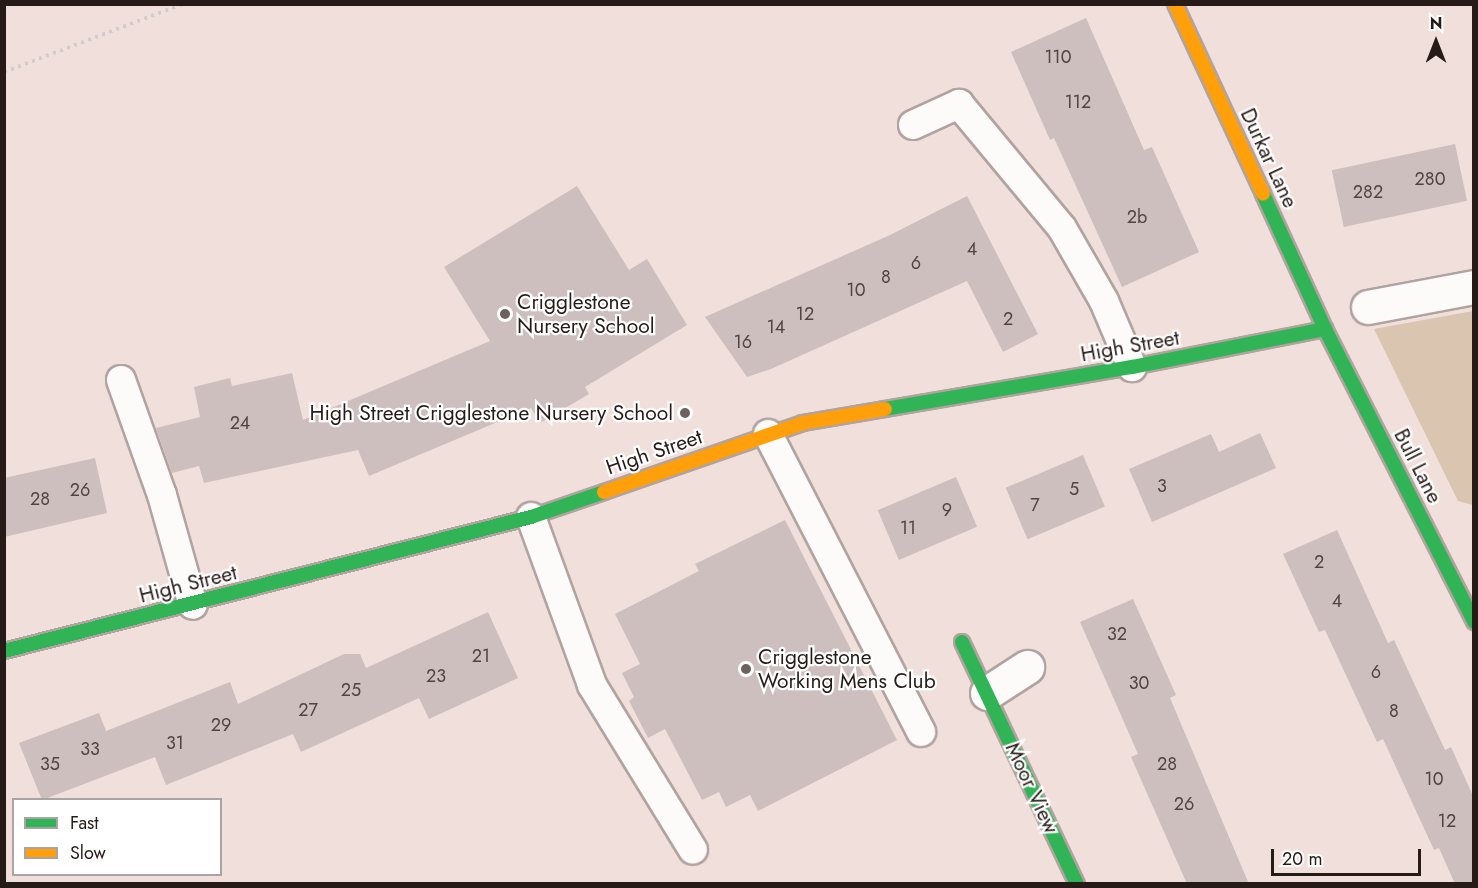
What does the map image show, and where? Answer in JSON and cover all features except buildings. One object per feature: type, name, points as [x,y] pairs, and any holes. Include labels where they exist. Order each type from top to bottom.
[{"type":"street","name":"Durkar Lane","points":[[1175,4],[1324,329]]},
{"type":"street","points":[[1368,307],[1473,287]]},
{"type":"street","name":"High Street","points":[[4,651],[193,605],[531,517],[803,423],[1132,367],[1324,329]]},
{"type":"street","name":"Bull Lane","points":[[1324,329],[1473,620]]},
{"type":"street","name":"Moor View","points":[[962,642],[1077,884]]},
{"type":"street","points":[[987,693],[1028,667]]},
{"type":"lane","points":[[913,125],[959,104],[974,120],[1062,228],[1104,301],[1132,367]]},
{"type":"lane","points":[[121,380],[162,495],[193,605]]},
{"type":"lane","points":[[768,434],[921,732]]},
{"type":"lane","points":[[531,517],[592,685],[693,850]]},
{"type":"path","points":[[4,72],[183,4]]},
{"type":"shaded area","points":[[1474,311],[1473,505],[1458,501],[1374,329]]},
{"type":"traffic: fast","points":[[1263,194],[1325,329],[1474,622]]},
{"type":"traffic: fast","points":[[885,409],[1132,367],[1325,329]]},
{"type":"traffic: fast","points":[[4,651],[531,517],[604,492]]},
{"type":"traffic: fast","points":[[962,642],[1077,884]]},
{"type":"traffic: slow","points":[[1175,4],[1263,194]]},
{"type":"traffic: slow","points":[[604,492],[803,423],[885,409]]},
{"type":"place","name":"Crigglestone Nursery School","points":[[505,314]]},
{"type":"place","name":"High Street Crigglestone Nursery School","points":[[685,413]]},
{"type":"place","name":"Crigglestone Working Mens Club","points":[[746,669]]}]
